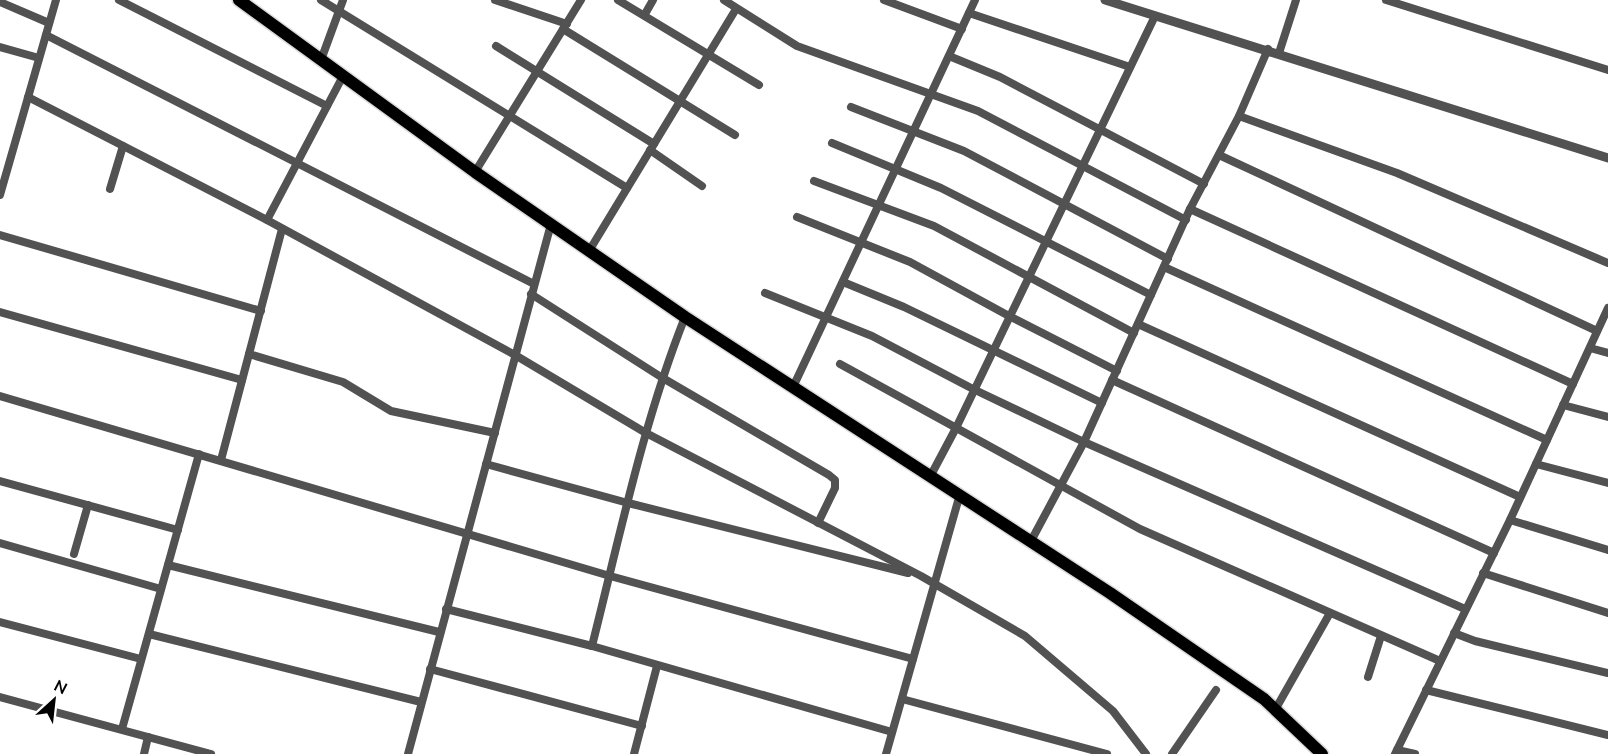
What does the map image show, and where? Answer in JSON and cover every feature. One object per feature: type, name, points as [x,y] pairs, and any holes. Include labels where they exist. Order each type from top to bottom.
[{"type":"main road","points":[[239,0],[475,172],[589,251],[1031,541],[1254,692],[1322,754]]},
{"type":"street","points":[[0,195],[56,0]]},
{"type":"street","points":[[119,0],[327,106]]},
{"type":"street","points":[[321,0],[627,188]]},
{"type":"street","points":[[321,60],[343,0]]},
{"type":"street","points":[[495,0],[565,26],[735,135]]},
{"type":"street","points":[[475,172],[581,0]]},
{"type":"street","points":[[618,0],[645,14],[708,56],[759,85]]},
{"type":"street","points":[[645,14],[653,0]]},
{"type":"street","points":[[724,0],[796,46],[930,96],[978,111],[1186,220]]},
{"type":"street","points":[[884,0],[962,29]]},
{"type":"street","points":[[794,385],[975,0]]},
{"type":"street","points":[[1105,0],[1268,49],[1608,158]]},
{"type":"street","points":[[1279,53],[1296,0]]},
{"type":"street","points":[[1386,0],[1608,70]]},
{"type":"street","points":[[0,2],[49,23]]},
{"type":"street","points":[[589,251],[736,9]]},
{"type":"street","points":[[969,13],[1130,67]]},
{"type":"street","points":[[930,475],[956,428],[1155,16]]},
{"type":"street","points":[[46,34],[534,284]]},
{"type":"street","points":[[496,46],[652,147],[702,186]]},
{"type":"street","points":[[0,47],[39,58]]},
{"type":"street","points":[[1031,541],[1084,442],[1191,209],[1239,116],[1268,49]]},
{"type":"street","points":[[949,56],[1000,77],[1204,184]]},
{"type":"street","points":[[267,220],[343,76]]},
{"type":"street","points":[[28,97],[267,220],[515,355],[646,433],[921,576],[1025,636],[1113,711],[1146,754]]},
{"type":"street","points":[[851,107],[914,130],[964,152],[1168,259]]},
{"type":"street","points":[[1239,116],[1397,173],[1608,263]]},
{"type":"street","points":[[832,143],[897,168],[1151,295]]},
{"type":"street","points":[[110,189],[123,146]]},
{"type":"street","points":[[1219,154],[1597,331]]},
{"type":"street","points":[[813,181],[934,226],[1027,278],[1134,333]]},
{"type":"street","points":[[1191,209],[1573,384]]},
{"type":"street","points":[[796,218],[910,262],[1009,316],[1117,370]]},
{"type":"street","points":[[408,754],[439,632],[551,224]]},
{"type":"street","points":[[222,460],[282,229]]},
{"type":"street","points":[[0,235],[261,311]]},
{"type":"street","points":[[1164,267],[1547,440]]},
{"type":"street","points":[[843,282],[904,307],[1102,403]]},
{"type":"street","points":[[765,293],[872,336],[973,389],[1084,442],[1465,609]]},
{"type":"street","points":[[531,294],[662,377],[830,475],[835,480],[836,488],[818,523]]},
{"type":"street","points":[[1415,754],[1396,752],[1494,554],[1608,308]]},
{"type":"street","points":[[0,312],[242,380]]},
{"type":"street","points":[[592,646],[646,433],[662,377],[686,316]]},
{"type":"street","points":[[1138,324],[1520,497]]},
{"type":"street","points":[[1590,348],[1608,353]]},
{"type":"street","points":[[249,354],[343,382],[392,411],[495,433]]},
{"type":"street","points":[[840,363],[1140,529],[1440,662]]},
{"type":"street","points":[[1112,380],[1494,554]]},
{"type":"street","points":[[0,396],[610,576],[913,659]]},
{"type":"street","points":[[1563,405],[1608,417]]},
{"type":"street","points":[[122,729],[200,454]]},
{"type":"street","points":[[486,464],[628,504],[921,576]]},
{"type":"street","points":[[1536,464],[1608,483]]},
{"type":"street","points":[[0,481],[178,530]]},
{"type":"street","points":[[886,754],[960,494]]},
{"type":"street","points":[[74,554],[88,505]]},
{"type":"street","points":[[1510,520],[1608,550]]},
{"type":"street","points":[[0,543],[161,589]]},
{"type":"street","points":[[168,565],[439,632]]},
{"type":"street","points":[[1483,573],[1608,613]]},
{"type":"street","points":[[446,609],[592,646],[892,732]]},
{"type":"street","points":[[1275,710],[1330,614]]},
{"type":"street","points":[[0,622],[141,659]]},
{"type":"street","points":[[1454,633],[1475,641],[1608,673]]},
{"type":"street","points":[[149,634],[421,702]]},
{"type":"street","points":[[1368,677],[1381,636]]},
{"type":"street","points":[[634,754],[657,666]]},
{"type":"street","points":[[430,669],[642,726]]},
{"type":"street","points":[[1172,754],[1216,690]]},
{"type":"street","points":[[1426,690],[1608,735]]},
{"type":"street","points":[[0,697],[211,754]]},
{"type":"street","points":[[902,699],[1107,754]]},
{"type":"street","points":[[144,754],[148,737]]}]
